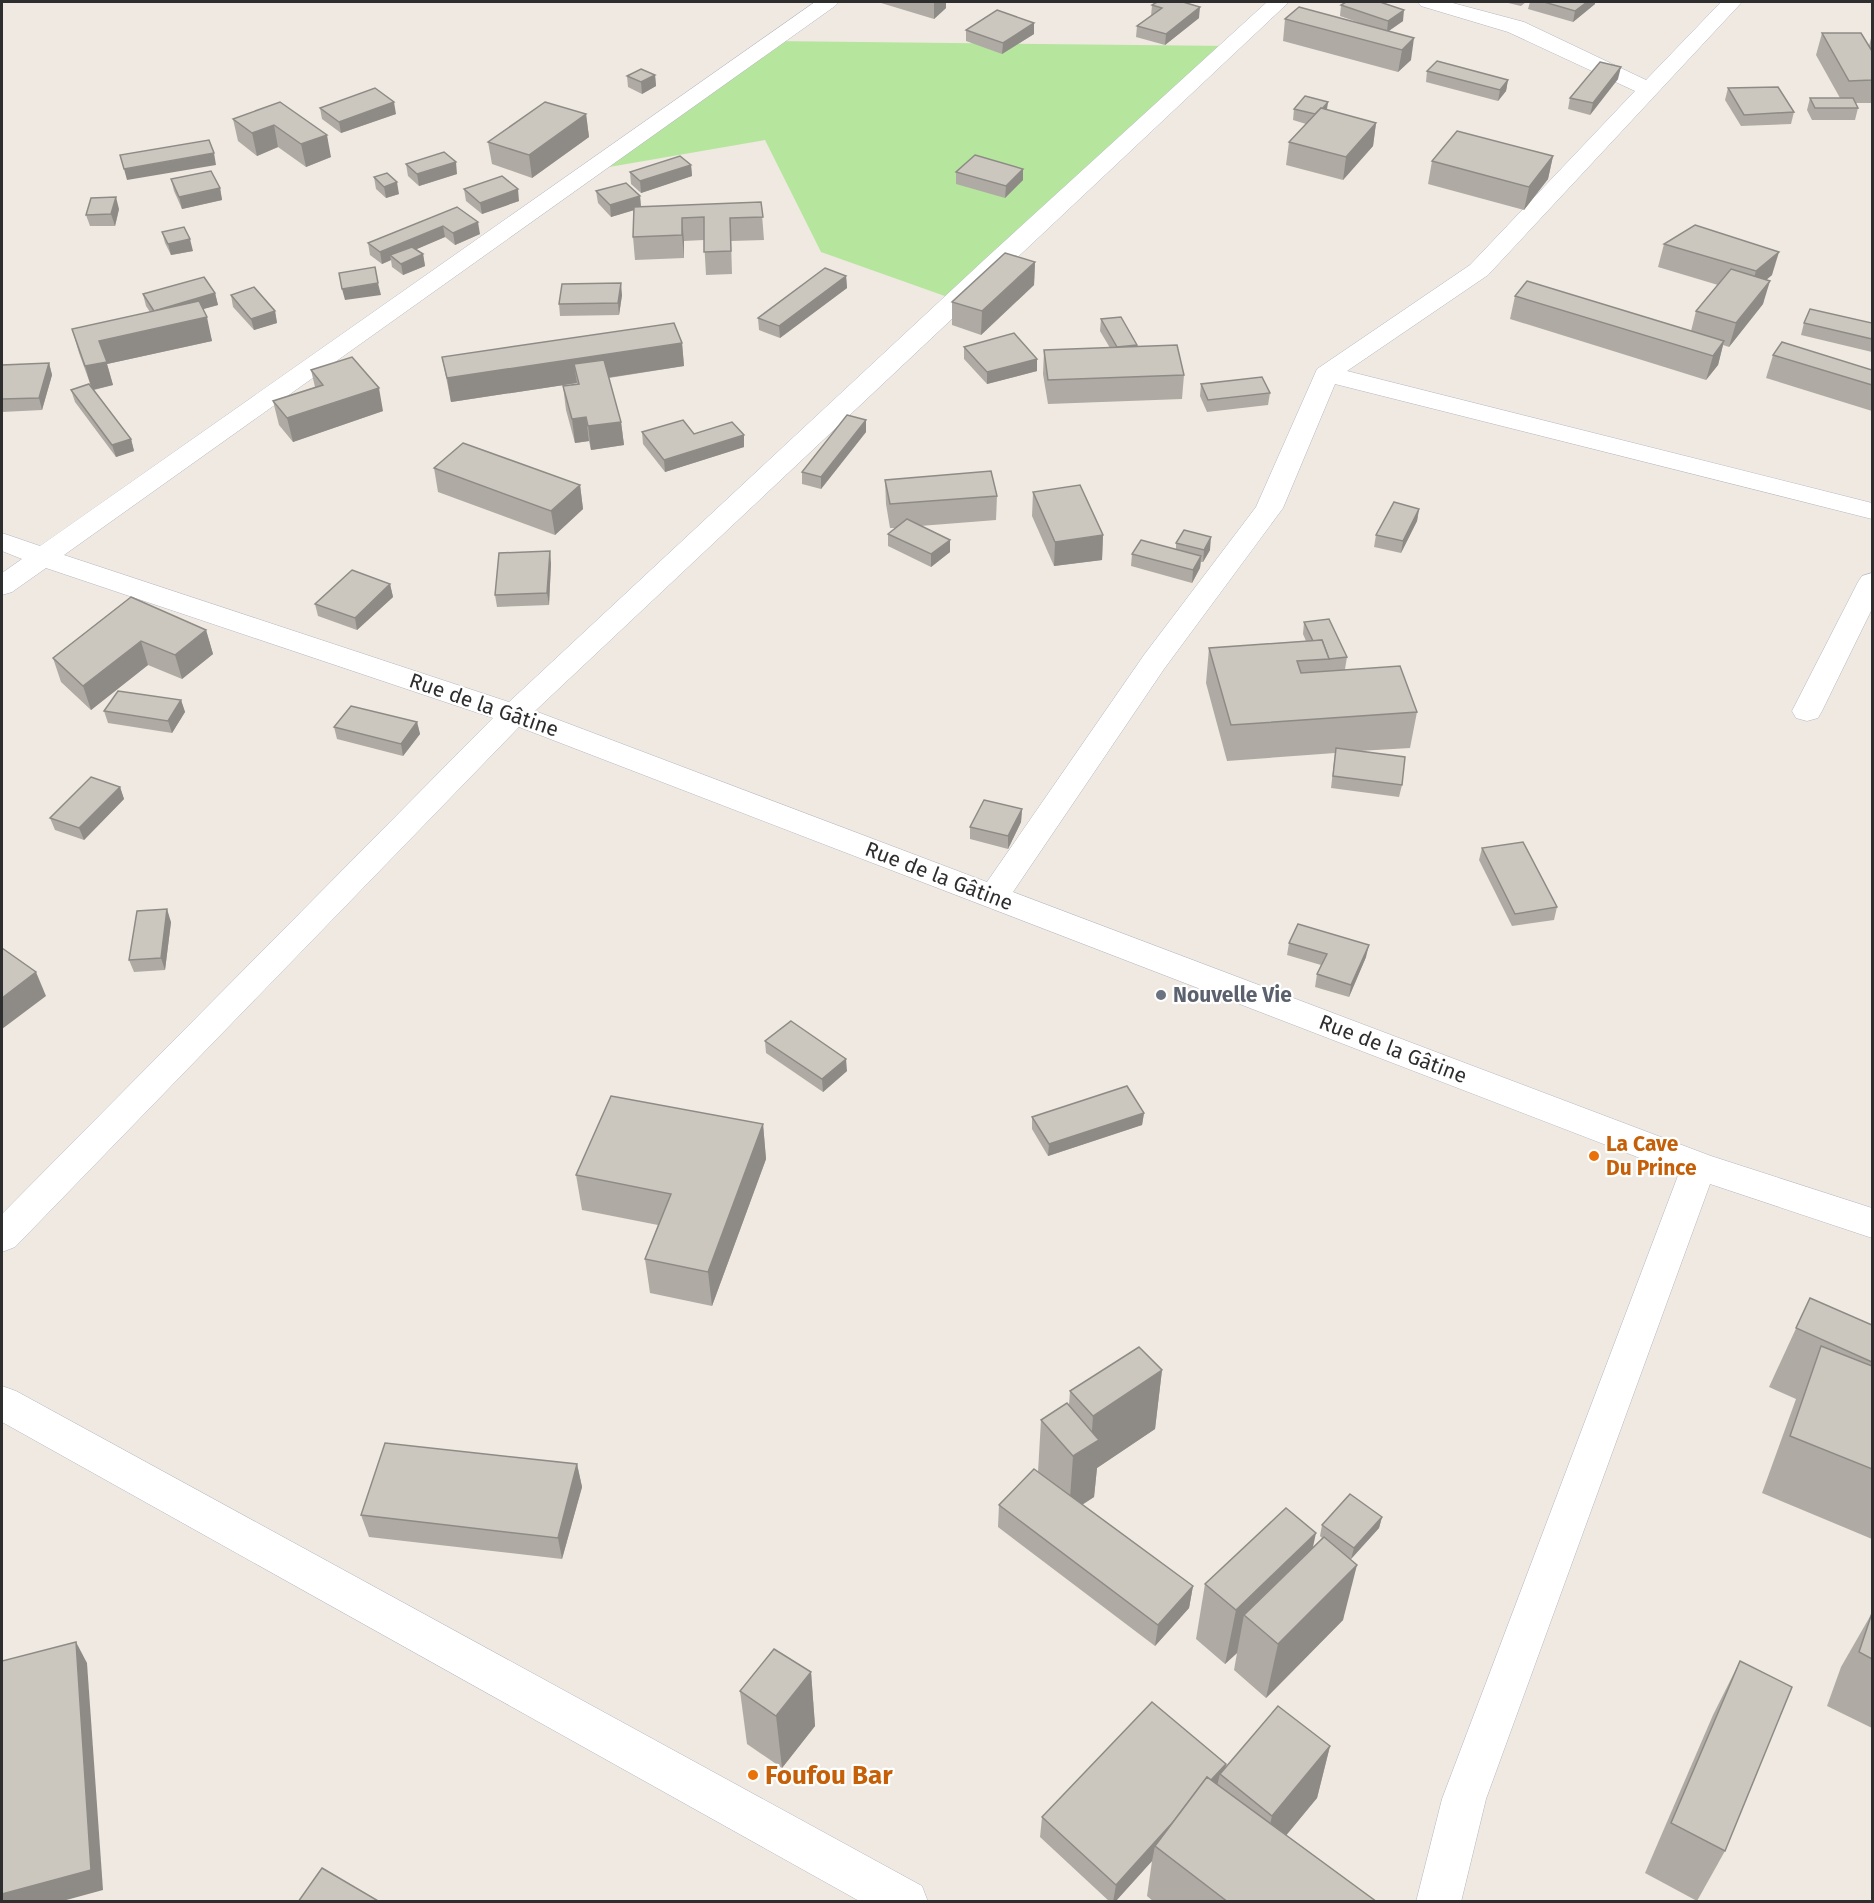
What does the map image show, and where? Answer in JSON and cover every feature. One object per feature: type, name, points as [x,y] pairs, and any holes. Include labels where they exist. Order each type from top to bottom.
[{"type":"street","points":[[2,586],[828,2]]},
{"type":"street","points":[[2,1237],[514,714],[993,265],[1279,2]]},
{"type":"street","points":[[1428,2],[1516,27],[1650,90]]},
{"type":"street","points":[[993,897],[1154,662],[1269,508],[1326,374],[1479,270],[1732,2]]},
{"type":"street","points":[[1326,374],[1872,511]]},
{"type":"street","name":"Rue de la Gâtine","points":[[2,541],[42,557],[514,714],[1699,1166],[1872,1223]]},
{"type":"street","points":[[1807,711],[1872,582]]},
{"type":"street","points":[[1438,1902],[1464,1799],[1699,1166]]},
{"type":"street","points":[[2,1403],[906,1902]]},
{"type":"green space","points":[[771,41],[1231,46],[956,300],[821,252],[765,140],[586,171]]},
{"type":"building","points":[[1157,2],[1183,2],[1200,7],[1166,34],[1137,26],[1162,8],[1152,5]]},
{"type":"building","points":[[1346,2],[1380,2],[1404,10],[1388,21],[1341,5]]},
{"type":"building","points":[[1544,2],[1587,2],[1575,11]]},
{"type":"building","points":[[1299,7],[1414,38],[1402,50],[1285,19]]},
{"type":"building","points":[[997,10],[1034,23],[1003,43],[966,30]]},
{"type":"building","points":[[1822,33],[1861,33],[1872,51],[1872,80],[1849,81]]},
{"type":"building","points":[[1437,61],[1508,80],[1500,90],[1427,71]]},
{"type":"building","points":[[1600,62],[1621,67],[1593,103],[1570,98]]},
{"type":"building","points":[[641,69],[655,75],[641,82],[627,76]]},
{"type":"building","points":[[1778,87],[1794,112],[1744,115],[1728,88]]},
{"type":"building","points":[[375,88],[394,102],[339,122],[320,108]]},
{"type":"building","points":[[1305,96],[1328,102],[1315,114],[1294,109]]},
{"type":"building","points":[[1810,98],[1853,98],[1858,108],[1815,108]]},
{"type":"building","points":[[280,102],[327,135],[301,144],[274,125],[252,133],[233,119]]},
{"type":"building","points":[[545,102],[586,114],[529,155],[488,142]]},
{"type":"building","points":[[1321,108],[1376,123],[1346,157],[1289,142]]},
{"type":"building","points":[[1457,131],[1553,156],[1529,187],[1432,161]]},
{"type":"building","points":[[209,140],[214,153],[124,169],[120,155]]},
{"type":"building","points":[[444,152],[456,162],[417,174],[406,164]]},
{"type":"building","points":[[975,155],[1023,169],[1006,186],[956,172]]},
{"type":"building","points":[[680,156],[691,165],[640,181],[630,172]]},
{"type":"building","points":[[211,171],[220,188],[179,197],[171,179]]},
{"type":"building","points":[[387,173],[397,182],[384,187],[374,177]]},
{"type":"building","points":[[502,176],[518,189],[480,203],[464,189]]},
{"type":"building","points":[[626,183],[640,196],[610,205],[596,191]]},
{"type":"building","points":[[116,197],[111,214],[86,215],[91,198]]},
{"type":"building","points":[[761,202],[763,217],[730,218],[731,251],[704,252],[704,217],[682,218],[682,235],[633,237],[634,207]]},
{"type":"building","points":[[457,207],[478,222],[453,233],[443,226],[380,252],[368,243]]},
{"type":"building","points":[[1695,225],[1779,252],[1756,271],[1664,244]]},
{"type":"building","points":[[184,227],[190,239],[168,244],[162,232]]},
{"type":"building","points":[[412,247],[423,254],[401,264],[390,255]]},
{"type":"building","points":[[1005,253],[1035,262],[982,311],[952,302]]},
{"type":"building","points":[[375,267],[378,283],[342,289],[339,273]]},
{"type":"building","points":[[825,268],[846,276],[779,326],[758,318]]},
{"type":"building","points":[[1731,269],[1770,281],[1736,323],[1696,311]]},
{"type":"building","points":[[204,277],[215,293],[154,311],[143,294]]},
{"type":"building","points":[[1527,281],[1724,341],[1713,356],[1515,296]]},
{"type":"building","points":[[621,283],[618,303],[559,304],[562,284]]},
{"type":"building","points":[[254,287],[275,311],[251,319],[231,295]]},
{"type":"building","points":[[199,301],[207,317],[99,341],[107,362],[85,366],[72,329]]},
{"type":"building","points":[[1810,309],[1872,323],[1872,339],[1804,323]]},
{"type":"building","points":[[1121,317],[1137,345],[1117,347],[1101,319]]},
{"type":"building","points":[[674,323],[682,343],[447,378],[442,357]]},
{"type":"building","points":[[1014,333],[1037,359],[987,372],[964,347]]},
{"type":"building","points":[[1782,342],[1872,370],[1872,385],[1773,355]]},
{"type":"building","points":[[1177,345],[1184,375],[1048,380],[1044,350]]},
{"type":"building","points":[[352,357],[379,388],[287,418],[273,401],[323,385],[311,370]]},
{"type":"building","points":[[604,360],[621,422],[588,426],[586,417],[572,419],[563,386],[579,384],[574,364]]},
{"type":"building","points":[[49,363],[39,398],[2,399],[2,365]]},
{"type":"building","points":[[1262,377],[1270,393],[1208,400],[1201,384]]},
{"type":"building","points":[[89,384],[131,439],[112,445],[71,390]]},
{"type":"building","points":[[847,415],[866,420],[821,477],[802,472]]},
{"type":"building","points":[[683,420],[694,434],[732,422],[744,435],[664,460],[642,432]]},
{"type":"building","points":[[463,443],[580,485],[551,511],[434,468]]},
{"type":"building","points":[[991,471],[997,496],[890,504],[885,480]]},
{"type":"building","points":[[1080,485],[1103,535],[1055,542],[1033,492]]},
{"type":"building","points":[[1394,502],[1419,509],[1403,541],[1376,535]]},
{"type":"building","points":[[907,519],[950,540],[931,554],[888,534]]},
{"type":"building","points":[[1184,530],[1211,537],[1204,550],[1176,543]]},
{"type":"building","points":[[1141,540],[1201,556],[1193,570],[1132,554]]},
{"type":"building","points":[[550,551],[547,593],[495,595],[499,553]]},
{"type":"building","points":[[352,570],[390,584],[355,618],[315,604]]},
{"type":"building","points":[[131,597],[206,630],[175,655],[141,641],[83,686],[53,658]]},
{"type":"building","points":[[1329,619],[1347,657],[1329,659],[1322,640],[1313,641],[1304,622]]},
{"type":"building","points":[[1322,640],[1329,659],[1297,661],[1301,673],[1400,666],[1417,712],[1231,725],[1209,648]]},
{"type":"building","points":[[118,691],[181,700],[168,721],[104,711]]},
{"type":"building","points":[[351,706],[417,722],[401,744],[334,727]]},
{"type":"building","points":[[1336,748],[1405,757],[1402,785],[1333,776]]},
{"type":"building","points":[[91,777],[120,787],[79,828],[50,818]]},
{"type":"building","points":[[984,800],[1022,809],[1008,836],[970,827]]},
{"type":"building","points":[[1523,842],[1557,907],[1515,914],[1482,848]]},
{"type":"building","points":[[167,909],[161,958],[129,960],[137,911]]},
{"type":"building","points":[[1298,924],[1369,945],[1351,985],[1317,974],[1327,954],[1289,943]]},
{"type":"building","points":[[2,948],[36,972],[2,998]]},
{"type":"building","points":[[791,1021],[846,1059],[822,1079],[765,1041]]},
{"type":"building","points":[[1127,1086],[1144,1113],[1049,1144],[1032,1117]]},
{"type":"building","points":[[611,1096],[763,1124],[708,1272],[645,1259],[671,1194],[576,1175]]},
{"type":"building","points":[[1810,1298],[1872,1325],[1872,1362],[1796,1328]]},
{"type":"building","points":[[1821,1346],[1872,1366],[1872,1469],[1790,1436]]},
{"type":"building","points":[[1139,1347],[1162,1370],[1093,1416],[1070,1391]]},
{"type":"building","points":[[1067,1403],[1099,1440],[1073,1456],[1041,1420]]},
{"type":"building","points":[[385,1443],[577,1464],[558,1538],[361,1515]]},
{"type":"building","points":[[1034,1469],[1193,1586],[1158,1625],[999,1505]]},
{"type":"building","points":[[1350,1494],[1382,1517],[1354,1548],[1322,1525]]},
{"type":"building","points":[[1286,1508],[1316,1533],[1236,1610],[1205,1584]]},
{"type":"building","points":[[1324,1537],[1357,1565],[1278,1644],[1244,1615]]},
{"type":"building","points":[[1872,1613],[1872,1659],[1859,1652]]},
{"type":"building","points":[[76,1642],[91,1870],[2,1894],[2,1661]]},
{"type":"building","points":[[774,1649],[811,1672],[776,1716],[740,1691]]},
{"type":"building","points":[[1740,1661],[1792,1687],[1725,1851],[1671,1823]]},
{"type":"building","points":[[1152,1702],[1226,1764],[1211,1780],[1207,1777],[1173,1822],[1116,1885],[1042,1817]]},
{"type":"building","points":[[1278,1706],[1330,1746],[1272,1816],[1220,1774]]},
{"type":"building","points":[[1207,1777],[1377,1902],[1228,1902],[1155,1846]]},
{"type":"building","points":[[322,1868],[380,1902],[298,1902]]},
{"type":"place","name":"Nouvelle Vie","points":[[1161,995]]},
{"type":"place","name":"La Cave Du Prince","points":[[1594,1156]]},
{"type":"place","name":"Foufou Bar","points":[[753,1775]]}]
